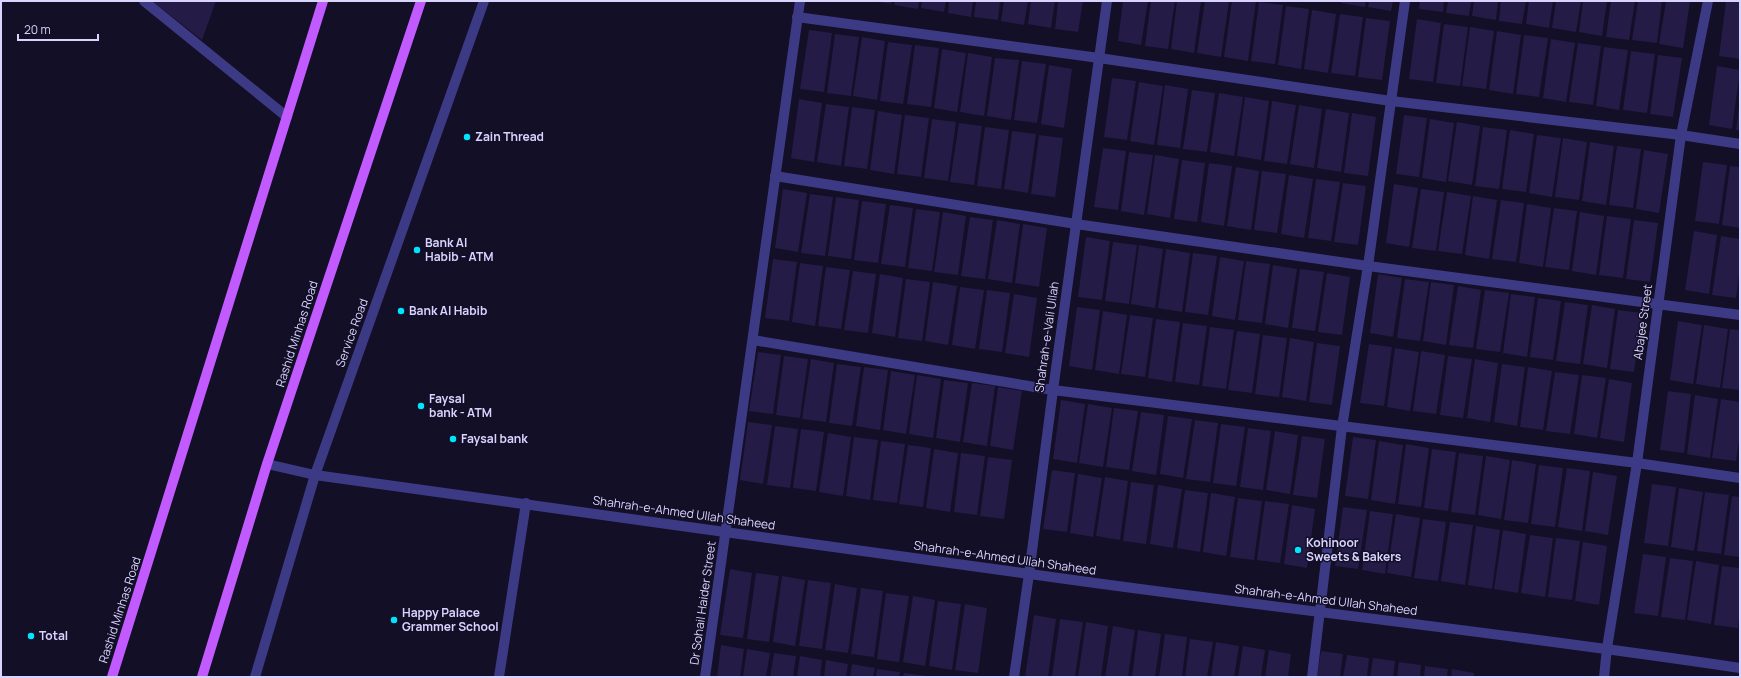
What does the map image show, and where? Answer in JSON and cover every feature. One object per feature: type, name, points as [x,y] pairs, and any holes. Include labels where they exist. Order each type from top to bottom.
[{"type":"main road","name":"Rashid Minhas Road","points":[[112,677],[323,1]]},
{"type":"main road","name":"Rashid Minhas Road","points":[[202,677],[268,464],[420,1]]},
{"type":"street","points":[[144,1],[287,117]]},
{"type":"street","name":"Service Road","points":[[255,677],[315,474],[484,1]]},
{"type":"street","name":"Dr Sohail Haider Street","points":[[705,677],[800,1]]},
{"type":"street","name":"Shahrah-e-Vali Ullah","points":[[1014,677],[1107,1]]},
{"type":"street","points":[[1312,677],[1342,427],[1368,266],[1405,1]]},
{"type":"street","name":"Abajee Street","points":[[1604,677],[1607,648],[1637,463],[1682,135],[1708,1]]},
{"type":"street","points":[[797,17],[1391,100],[1682,135],[1740,144]]},
{"type":"street","points":[[775,176],[1076,224],[1368,266],[1740,315]]},
{"type":"street","points":[[753,340],[1053,390],[1637,463],[1740,478]]},
{"type":"street","name":"Shahrah-e-Ahmed Ullah Shaheed","points":[[268,464],[315,474],[1029,574],[1320,613],[1607,648],[1740,668]]},
{"type":"street","points":[[499,677],[526,503]]},
{"type":"building","points":[[152,1],[216,1],[202,40]]},
{"type":"building","points":[[874,1],[891,1],[891,4]]},
{"type":"building","points":[[895,1],[919,1],[918,9],[894,5]]},
{"type":"building","points":[[922,1],[946,1],[944,12],[921,8]]},
{"type":"building","points":[[949,1],[973,1],[971,17],[948,13]]},
{"type":"building","points":[[976,1],[1000,1],[998,20],[974,17]]},
{"type":"building","points":[[1004,1],[1028,1],[1024,25],[1001,21]]},
{"type":"building","points":[[1031,1],[1055,1],[1051,28],[1028,24]]},
{"type":"building","points":[[1058,1],[1083,1],[1078,32],[1055,29]]},
{"type":"building","points":[[1123,1],[1148,1],[1141,45],[1118,41]]},
{"type":"building","points":[[1151,1],[1175,1],[1168,49],[1145,46]]},
{"type":"building","points":[[1177,1],[1201,1],[1194,53],[1171,49]]},
{"type":"building","points":[[1205,1],[1229,1],[1221,57],[1197,53]]},
{"type":"building","points":[[1232,1],[1256,1],[1248,61],[1224,57]]},
{"type":"building","points":[[1341,1],[1366,1],[1365,7],[1341,3]]},
{"type":"building","points":[[1369,1],[1393,1],[1391,11],[1368,7]]},
{"type":"building","points":[[1420,1],[1444,1],[1443,12],[1419,9]]},
{"type":"building","points":[[1448,1],[1471,1],[1469,16],[1446,13]]},
{"type":"building","points":[[1474,1],[1498,1],[1496,20],[1472,16]]},
{"type":"building","points":[[1501,1],[1526,1],[1522,24],[1499,21]]},
{"type":"building","points":[[1529,1],[1553,1],[1549,28],[1526,24]]},
{"type":"building","points":[[1556,1],[1581,1],[1576,32],[1552,28]]},
{"type":"building","points":[[1583,1],[1607,1],[1602,36],[1579,32]]},
{"type":"building","points":[[1611,1],[1635,1],[1629,40],[1606,37]]},
{"type":"building","points":[[1638,1],[1662,1],[1657,43],[1632,40]]},
{"type":"building","points":[[1666,1],[1690,1],[1683,48],[1659,44]]},
{"type":"building","points":[[1726,1],[1740,1],[1740,59],[1719,56]]},
{"type":"building","points":[[1259,2],[1283,5],[1275,64],[1251,61]]},
{"type":"building","points":[[1286,6],[1309,9],[1301,69],[1278,65]]},
{"type":"building","points":[[1312,10],[1336,14],[1328,73],[1304,69]]},
{"type":"building","points":[[1340,14],[1363,17],[1355,76],[1331,73]]},
{"type":"building","points":[[1366,18],[1390,21],[1382,80],[1358,77]]},
{"type":"building","points":[[1417,19],[1441,23],[1433,82],[1409,79]]},
{"type":"building","points":[[1444,24],[1468,27],[1460,86],[1436,83]]},
{"type":"building","points":[[1470,27],[1494,31],[1486,89],[1462,86]]},
{"type":"building","points":[[809,30],[832,33],[824,92],[800,89]]},
{"type":"building","points":[[1497,31],[1521,35],[1513,94],[1489,90]]},
{"type":"building","points":[[835,34],[859,37],[851,96],[827,93]]},
{"type":"building","points":[[1524,35],[1548,38],[1539,97],[1516,94]]},
{"type":"building","points":[[862,37],[885,41],[877,100],[853,96]]},
{"type":"building","points":[[1551,39],[1575,43],[1566,102],[1543,98]]},
{"type":"building","points":[[888,42],[912,45],[903,104],[880,101]]},
{"type":"building","points":[[1578,43],[1601,46],[1593,105],[1569,102]]},
{"type":"building","points":[[915,45],[939,48],[931,107],[907,104]]},
{"type":"building","points":[[1604,47],[1628,50],[1619,110],[1596,106]]},
{"type":"building","points":[[942,49],[966,53],[957,112],[934,108]]},
{"type":"building","points":[[1631,51],[1655,54],[1647,113],[1623,110]]},
{"type":"building","points":[[968,53],[992,57],[984,116],[960,112]]},
{"type":"building","points":[[1658,55],[1682,58],[1673,117],[1650,114]]},
{"type":"building","points":[[995,58],[1019,60],[1011,120],[987,116]]},
{"type":"building","points":[[1022,61],[1046,64],[1037,123],[1014,120]]},
{"type":"building","points":[[1049,65],[1072,69],[1064,128],[1041,124]]},
{"type":"building","points":[[1717,66],[1740,70],[1732,129],[1709,125]]},
{"type":"building","points":[[1112,78],[1136,81],[1127,140],[1104,137]]},
{"type":"building","points":[[1139,82],[1163,86],[1154,145],[1130,141]]},
{"type":"building","points":[[1165,85],[1188,89],[1180,148],[1157,145]]},
{"type":"building","points":[[1192,90],[1215,93],[1207,152],[1183,149]]},
{"type":"building","points":[[1219,93],[1243,97],[1234,156],[1210,152]]},
{"type":"building","points":[[1245,97],[1269,101],[1261,160],[1237,156]]},
{"type":"building","points":[[799,99],[822,103],[814,162],[791,158]]},
{"type":"building","points":[[1272,101],[1296,105],[1287,164],[1264,161]]},
{"type":"building","points":[[826,104],[849,107],[841,166],[817,162]]},
{"type":"building","points":[[1299,105],[1322,109],[1314,168],[1290,164]]},
{"type":"building","points":[[1739,106],[1740,130],[1736,130]]},
{"type":"building","points":[[852,107],[875,110],[867,169],[844,166]]},
{"type":"building","points":[[1326,109],[1349,113],[1341,172],[1317,168]]},
{"type":"building","points":[[878,111],[902,115],[894,174],[870,170]]},
{"type":"building","points":[[1352,113],[1376,117],[1368,176],[1344,173]]},
{"type":"building","points":[[905,115],[929,118],[921,177],[897,174]]},
{"type":"building","points":[[1404,115],[1427,118],[1419,177],[1396,174]]},
{"type":"building","points":[[932,119],[956,122],[948,181],[924,178]]},
{"type":"building","points":[[1430,119],[1454,123],[1446,182],[1422,178]]},
{"type":"building","points":[[1457,122],[1480,126],[1472,185],[1448,181]]},
{"type":"building","points":[[959,123],[982,126],[974,185],[950,182]]},
{"type":"building","points":[[985,127],[1009,130],[1001,189],[977,186]]},
{"type":"building","points":[[1483,127],[1507,130],[1499,189],[1475,186]]},
{"type":"building","points":[[1510,130],[1534,134],[1526,192],[1502,189]]},
{"type":"building","points":[[1012,131],[1036,134],[1028,193],[1004,189]]},
{"type":"building","points":[[1039,135],[1063,138],[1055,197],[1031,194]]},
{"type":"building","points":[[1537,135],[1561,138],[1552,197],[1529,193]]},
{"type":"building","points":[[1563,138],[1587,142],[1579,200],[1555,197]]},
{"type":"building","points":[[1590,142],[1614,146],[1606,205],[1582,201]]},
{"type":"building","points":[[1617,146],[1641,149],[1633,208],[1609,205]]},
{"type":"building","points":[[1103,148],[1126,151],[1118,210],[1094,207]]},
{"type":"building","points":[[1644,150],[1668,154],[1659,213],[1636,209]]},
{"type":"building","points":[[1129,152],[1153,155],[1144,215],[1121,211]]},
{"type":"building","points":[[1155,155],[1179,159],[1170,218],[1147,214]]},
{"type":"building","points":[[1182,160],[1205,163],[1197,222],[1174,219]]},
{"type":"building","points":[[1703,162],[1727,165],[1719,224],[1695,221]]},
{"type":"building","points":[[1209,163],[1232,166],[1224,226],[1201,222]]},
{"type":"building","points":[[1730,166],[1740,167],[1740,228],[1722,225]]},
{"type":"building","points":[[1236,167],[1259,171],[1251,230],[1227,226]]},
{"type":"building","points":[[1262,171],[1286,174],[1277,233],[1254,230]]},
{"type":"building","points":[[1289,175],[1313,179],[1304,238],[1281,234]]},
{"type":"building","points":[[1316,179],[1340,182],[1331,241],[1308,238]]},
{"type":"building","points":[[1343,183],[1366,186],[1358,245],[1334,242]]},
{"type":"building","points":[[1394,184],[1418,188],[1409,247],[1386,243]]},
{"type":"building","points":[[783,189],[807,193],[798,252],[775,248]]},
{"type":"building","points":[[1421,189],[1444,192],[1436,251],[1412,248]]},
{"type":"building","points":[[1447,192],[1471,196],[1462,254],[1438,251]]},
{"type":"building","points":[[810,194],[833,197],[825,256],[801,253]]},
{"type":"building","points":[[1473,196],[1497,200],[1489,259],[1465,255]]},
{"type":"building","points":[[836,197],[859,200],[851,259],[828,256]]},
{"type":"building","points":[[1501,200],[1524,203],[1516,262],[1492,259]]},
{"type":"building","points":[[862,201],[886,204],[878,263],[854,260]]},
{"type":"building","points":[[1527,204],[1551,208],[1543,267],[1519,263]]},
{"type":"building","points":[[890,205],[913,208],[905,267],[881,264]]},
{"type":"building","points":[[1554,208],[1577,211],[1569,270],[1545,267]]},
{"type":"building","points":[[916,209],[940,212],[932,271],[908,268]]},
{"type":"building","points":[[943,212],[966,216],[958,275],[934,272]]},
{"type":"building","points":[[1580,212],[1604,216],[1596,275],[1572,271]]},
{"type":"building","points":[[1607,216],[1631,219],[1623,278],[1599,275]]},
{"type":"building","points":[[970,217],[993,220],[985,279],[961,276]]},
{"type":"building","points":[[997,220],[1020,224],[1012,283],[988,279]]},
{"type":"building","points":[[1634,220],[1658,223],[1650,282],[1626,279]]},
{"type":"building","points":[[1023,224],[1047,228],[1039,287],[1015,283]]},
{"type":"building","points":[[1694,231],[1717,235],[1709,294],[1685,290]]},
{"type":"building","points":[[1721,236],[1740,239],[1740,269],[1736,298],[1712,295]]},
{"type":"building","points":[[1086,237],[1110,241],[1102,300],[1078,297]]},
{"type":"building","points":[[1113,242],[1137,245],[1129,304],[1105,301]]},
{"type":"building","points":[[1139,245],[1163,249],[1155,308],[1131,304]]},
{"type":"building","points":[[1166,249],[1190,253],[1182,312],[1158,308]]},
{"type":"building","points":[[1193,253],[1217,256],[1208,315],[1185,312]]},
{"type":"building","points":[[1220,257],[1244,261],[1235,320],[1212,316]]},
{"type":"building","points":[[773,259],[797,262],[789,321],[765,318]]},
{"type":"building","points":[[1246,261],[1270,264],[1262,323],[1238,320]]},
{"type":"building","points":[[800,263],[823,266],[815,326],[792,322]]},
{"type":"building","points":[[1273,265],[1297,269],[1288,328],[1265,324]]},
{"type":"building","points":[[826,267],[850,270],[841,329],[818,326]]},
{"type":"building","points":[[1300,269],[1324,272],[1315,331],[1292,328]]},
{"type":"building","points":[[853,271],[876,274],[868,333],[844,330]]},
{"type":"building","points":[[1327,273],[1350,277],[1342,335],[1318,332]]},
{"type":"building","points":[[880,274],[903,278],[895,337],[872,333]]},
{"type":"building","points":[[1378,274],[1402,278],[1393,337],[1370,333]]},
{"type":"building","points":[[906,279],[930,282],[922,341],[898,338]]},
{"type":"building","points":[[1405,279],[1429,282],[1420,341],[1397,338]]},
{"type":"building","points":[[933,282],[957,286],[948,345],[925,341]]},
{"type":"building","points":[[1431,282],[1454,285],[1446,345],[1423,341]]},
{"type":"building","points":[[1458,286],[1481,290],[1473,348],[1449,345]]},
{"type":"building","points":[[960,287],[984,290],[975,349],[952,345]]},
{"type":"building","points":[[987,290],[1010,293],[1002,352],[979,349]]},
{"type":"building","points":[[1485,290],[1509,293],[1500,352],[1476,349]]},
{"type":"building","points":[[1014,294],[1037,298],[1029,357],[1005,353]]},
{"type":"building","points":[[1511,294],[1535,297],[1527,357],[1503,353]]},
{"type":"building","points":[[1538,298],[1561,301],[1553,360],[1530,357]]},
{"type":"building","points":[[1565,302],[1588,305],[1580,364],[1556,361]]},
{"type":"building","points":[[1592,305],[1615,309],[1607,368],[1583,364]]},
{"type":"building","points":[[1077,307],[1100,310],[1092,370],[1069,366]]},
{"type":"building","points":[[1618,310],[1642,313],[1634,372],[1610,369]]},
{"type":"building","points":[[1103,311],[1127,315],[1119,374],[1095,370]]},
{"type":"building","points":[[1130,315],[1153,318],[1145,377],[1121,374]]},
{"type":"building","points":[[1156,319],[1180,322],[1172,382],[1148,378]]},
{"type":"building","points":[[1678,321],[1702,325],[1693,384],[1670,380]]},
{"type":"building","points":[[1183,323],[1207,326],[1199,385],[1175,382]]},
{"type":"building","points":[[1704,325],[1728,329],[1720,388],[1696,384]]},
{"type":"building","points":[[1210,327],[1234,330],[1226,389],[1202,386]]},
{"type":"building","points":[[1730,329],[1740,330],[1740,390],[1722,388]]},
{"type":"building","points":[[1237,331],[1260,334],[1252,393],[1228,390]]},
{"type":"building","points":[[1263,335],[1287,338],[1279,397],[1255,394]]},
{"type":"building","points":[[1290,338],[1314,342],[1306,401],[1282,397]]},
{"type":"building","points":[[1317,343],[1340,346],[1332,405],[1309,402]]},
{"type":"building","points":[[1369,344],[1392,347],[1384,406],[1360,403]]},
{"type":"building","points":[[1395,348],[1419,352],[1410,411],[1387,407]]},
{"type":"building","points":[[1421,351],[1445,355],[1436,414],[1413,411]]},
{"type":"building","points":[[758,352],[781,355],[773,414],[749,411]]},
{"type":"building","points":[[784,356],[808,359],[800,418],[776,415]]},
{"type":"building","points":[[1448,356],[1472,359],[1463,418],[1440,415]]},
{"type":"building","points":[[811,359],[834,363],[826,422],[802,419]]},
{"type":"building","points":[[1475,359],[1498,363],[1490,422],[1467,418]]},
{"type":"building","points":[[837,364],[861,367],[852,426],[829,423]]},
{"type":"building","points":[[1502,364],[1525,367],[1517,426],[1494,422]]},
{"type":"building","points":[[864,367],[888,370],[880,430],[856,426]]},
{"type":"building","points":[[1528,367],[1552,371],[1543,430],[1520,427]]},
{"type":"building","points":[[891,371],[915,375],[906,434],[883,430]]},
{"type":"building","points":[[1555,372],[1579,375],[1570,434],[1546,431]]},
{"type":"building","points":[[917,375],[941,379],[933,438],[909,434]]},
{"type":"building","points":[[1582,375],[1606,378],[1597,438],[1574,434]]},
{"type":"building","points":[[1609,379],[1632,383],[1624,442],[1600,438]]},
{"type":"building","points":[[944,380],[968,383],[960,442],[936,438]]},
{"type":"building","points":[[972,383],[995,386],[987,446],[963,442]]},
{"type":"building","points":[[998,387],[1022,391],[1013,450],[990,446]]},
{"type":"building","points":[[1668,391],[1691,394],[1684,453],[1660,450]]},
{"type":"building","points":[[1695,395],[1718,399],[1710,458],[1687,454]]},
{"type":"building","points":[[1721,399],[1740,402],[1740,434],[1736,461],[1712,458]]},
{"type":"building","points":[[1061,400],[1085,404],[1077,463],[1053,459]]},
{"type":"building","points":[[1088,404],[1112,408],[1103,467],[1079,463]]},
{"type":"building","points":[[1114,408],[1138,411],[1129,470],[1106,467]]},
{"type":"building","points":[[1141,412],[1164,415],[1156,475],[1132,471]]},
{"type":"building","points":[[1168,416],[1192,419],[1183,478],[1160,474]]},
{"type":"building","points":[[1195,420],[1218,423],[1210,482],[1186,479]]},
{"type":"building","points":[[748,422],[772,425],[763,484],[740,480]]},
{"type":"building","points":[[1221,424],[1245,427],[1236,486],[1213,483]]},
{"type":"building","points":[[775,426],[798,429],[790,488],[767,485]]},
{"type":"building","points":[[1248,428],[1271,431],[1263,490],[1240,487]]},
{"type":"building","points":[[801,429],[824,432],[816,491],[793,488]]},
{"type":"building","points":[[1275,431],[1298,435],[1290,494],[1266,490]]},
{"type":"building","points":[[828,433],[851,437],[843,496],[819,492]]},
{"type":"building","points":[[1302,436],[1325,439],[1317,498],[1293,495]]},
{"type":"building","points":[[854,437],[878,440],[870,500],[846,496]]},
{"type":"building","points":[[1353,437],[1376,440],[1368,499],[1345,496]]},
{"type":"building","points":[[881,441],[905,444],[897,503],[873,500]]},
{"type":"building","points":[[1379,441],[1403,445],[1395,504],[1371,500]]},
{"type":"building","points":[[1406,444],[1429,448],[1421,507],[1398,504]]},
{"type":"building","points":[[908,445],[931,448],[923,507],[899,504]]},
{"type":"building","points":[[934,449],[958,453],[950,512],[926,508]]},
{"type":"building","points":[[1432,449],[1456,452],[1448,511],[1424,508]]},
{"type":"building","points":[[961,453],[985,456],[977,515],[954,512]]},
{"type":"building","points":[[1459,453],[1483,456],[1475,515],[1451,512]]},
{"type":"building","points":[[1486,456],[1510,460],[1501,519],[1478,515]]},
{"type":"building","points":[[988,457],[1012,460],[1004,519],[980,516]]},
{"type":"building","points":[[1512,460],[1536,464],[1528,523],[1504,520]]},
{"type":"building","points":[[1539,465],[1563,468],[1555,527],[1531,524]]},
{"type":"building","points":[[1567,468],[1590,471],[1582,531],[1558,527]]},
{"type":"building","points":[[1052,470],[1075,473],[1067,532],[1043,529]]},
{"type":"building","points":[[1593,472],[1617,476],[1608,535],[1585,531]]},
{"type":"building","points":[[1078,474],[1102,478],[1093,537],[1070,533]]},
{"type":"building","points":[[1105,477],[1128,481],[1120,540],[1096,536]]},
{"type":"building","points":[[1131,482],[1154,485],[1146,544],[1123,541]]},
{"type":"building","points":[[1652,484],[1676,487],[1668,546],[1644,543]]},
{"type":"building","points":[[1158,485],[1182,489],[1173,548],[1150,544]]},
{"type":"building","points":[[1679,488],[1703,492],[1694,551],[1671,547]]},
{"type":"building","points":[[1185,490],[1208,493],[1200,552],[1177,548]]},
{"type":"building","points":[[1705,492],[1729,495],[1721,554],[1697,551]]},
{"type":"building","points":[[1211,493],[1235,497],[1226,556],[1203,552]]},
{"type":"building","points":[[1732,496],[1740,497],[1740,557],[1724,555]]},
{"type":"building","points":[[1238,498],[1262,501],[1254,560],[1230,557]]},
{"type":"building","points":[[1265,501],[1289,504],[1280,563],[1257,560]]},
{"type":"building","points":[[1292,505],[1315,509],[1307,568],[1284,564]]},
{"type":"building","points":[[1343,507],[1367,510],[1358,569],[1335,566]]},
{"type":"building","points":[[1370,511],[1393,514],[1385,574],[1362,570]]},
{"type":"building","points":[[1396,514],[1420,518],[1411,577],[1387,573]]},
{"type":"building","points":[[1423,519],[1446,522],[1438,581],[1414,578]]},
{"type":"building","points":[[1450,522],[1473,525],[1465,585],[1441,581]]},
{"type":"building","points":[[1476,526],[1500,530],[1492,589],[1468,585]]},
{"type":"building","points":[[1503,530],[1526,534],[1518,593],[1494,589]]},
{"type":"building","points":[[1530,535],[1553,538],[1545,597],[1521,593]]},
{"type":"building","points":[[1556,538],[1580,541],[1572,600],[1548,597]]},
{"type":"building","points":[[1583,542],[1607,546],[1599,605],[1575,601]]},
{"type":"building","points":[[1643,554],[1666,557],[1658,616],[1634,613]]},
{"type":"building","points":[[1670,558],[1693,561],[1685,620],[1661,617]]},
{"type":"building","points":[[1696,561],[1719,565],[1711,624],[1687,620]]},
{"type":"building","points":[[1722,566],[1740,568],[1740,612],[1738,628],[1714,625]]},
{"type":"building","points":[[730,569],[752,573],[743,638],[720,635]]},
{"type":"building","points":[[756,573],[779,576],[769,642],[747,639]]},
{"type":"building","points":[[782,576],[805,580],[795,646],[773,642]]},
{"type":"building","points":[[808,580],[831,583],[822,649],[799,646]]},
{"type":"building","points":[[835,584],[857,588],[848,653],[825,650]]},
{"type":"building","points":[[861,588],[883,591],[874,657],[851,654]]},
{"type":"building","points":[[886,593],[909,596],[899,662],[877,659]]},
{"type":"building","points":[[913,596],[935,600],[925,666],[903,662]]},
{"type":"building","points":[[938,601],[961,604],[952,670],[929,666]]},
{"type":"building","points":[[965,604],[987,608],[978,673],[955,670]]},
{"type":"building","points":[[1034,615],[1056,619],[1048,677],[1025,677]]},
{"type":"building","points":[[1060,619],[1083,622],[1075,677],[1052,677]]},
{"type":"building","points":[[1086,622],[1108,626],[1101,677],[1078,677]]},
{"type":"building","points":[[1113,626],[1135,630],[1128,677],[1105,677]]},
{"type":"building","points":[[1138,630],[1161,634],[1155,677],[1132,677]]},
{"type":"building","points":[[1165,634],[1187,637],[1182,677],[1159,677]]},
{"type":"building","points":[[1190,639],[1213,642],[1207,677],[1185,677]]},
{"type":"building","points":[[1216,642],[1239,646],[1234,677],[1211,677]]},
{"type":"building","points":[[721,645],[744,649],[740,677],[717,677]]},
{"type":"building","points":[[1243,646],[1265,650],[1261,677],[1238,677]]},
{"type":"building","points":[[747,649],[770,653],[766,677],[743,677]]},
{"type":"building","points":[[1269,650],[1291,654],[1288,677],[1265,677]]},
{"type":"building","points":[[1321,651],[1343,654],[1340,677],[1317,677]]},
{"type":"building","points":[[774,653],[796,656],[793,677],[770,677]]},
{"type":"building","points":[[1347,655],[1369,658],[1367,677],[1343,677]]},
{"type":"building","points":[[800,656],[822,660],[820,677],[797,677]]},
{"type":"building","points":[[1373,658],[1395,661],[1393,677],[1370,677]]},
{"type":"building","points":[[826,660],[848,664],[846,677],[824,677]]},
{"type":"building","points":[[1399,662],[1421,665],[1420,677],[1397,677]]},
{"type":"building","points":[[852,664],[875,668],[873,677],[850,677]]},
{"type":"building","points":[[1425,666],[1448,669],[1447,677],[1424,677]]},
{"type":"building","points":[[877,669],[900,672],[899,677],[876,677]]},
{"type":"building","points":[[1452,669],[1474,673],[1474,677],[1451,677]]},
{"type":"building","points":[[904,673],[927,676],[927,677],[903,677]]},
{"type":"place","name":"Zain Thread","points":[[467,137]]},
{"type":"place","name":"Bank Al Habib - ATM","points":[[417,250]]},
{"type":"place","name":"Bank Al Habib","points":[[401,311]]},
{"type":"place","name":"Faysal bank - ATM","points":[[421,406]]},
{"type":"place","name":"Faysal bank","points":[[453,439]]},
{"type":"place","name":"Kohinoor Sweets & Bakers","points":[[1298,550]]},
{"type":"place","name":"Happy Palace Grammer School","points":[[394,620]]},
{"type":"place","name":"Total","points":[[31,636]]}]
